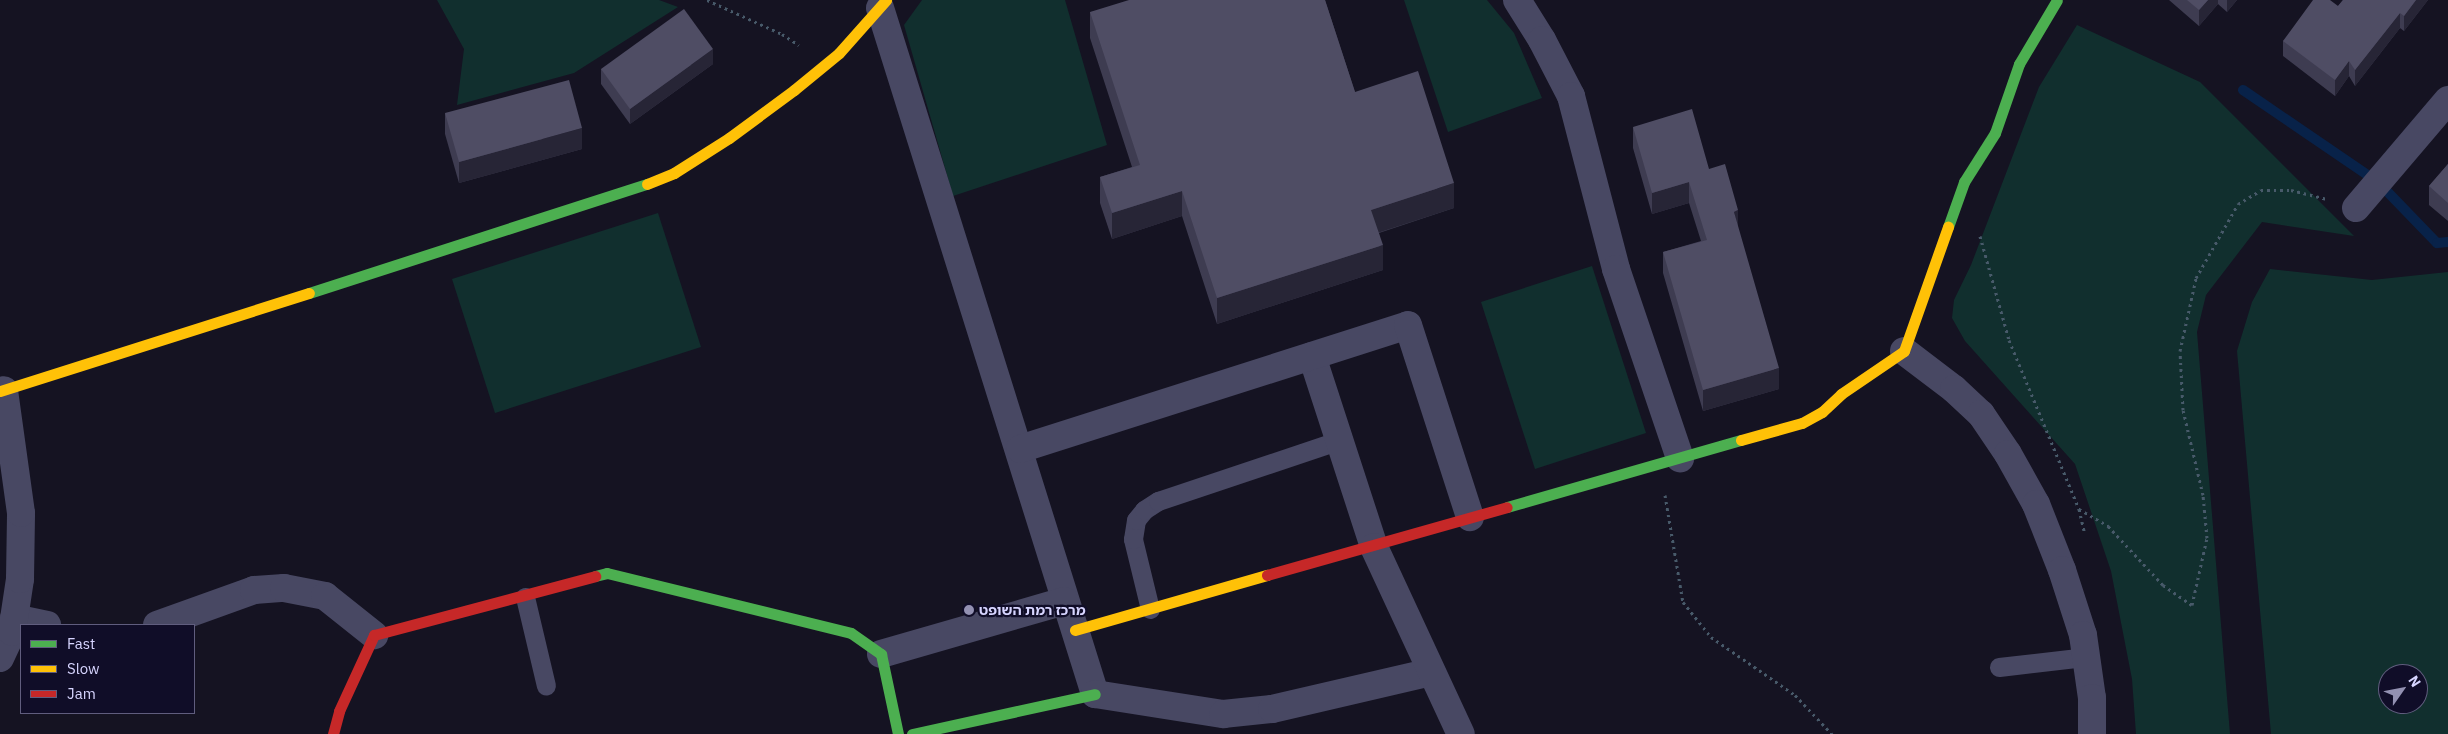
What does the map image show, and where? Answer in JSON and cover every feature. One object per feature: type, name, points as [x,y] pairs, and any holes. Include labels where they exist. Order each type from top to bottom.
[{"type":"street","points":[[1517,0],[1542,40],[1571,96],[1611,254],[1670,461]]},
{"type":"street","points":[[1075,630],[1802,423],[1904,351],[1964,182],[1995,134],[2019,64],[2056,0]]},
{"type":"street","points":[[0,658],[12,632],[20,579],[21,513],[2,390],[610,198],[674,173],[729,138],[826,63],[883,4],[1095,694]]},
{"type":"street","points":[[2356,208],[2448,100]]},
{"type":"street","points":[[1020,450],[1408,326],[1470,517]]},
{"type":"street","points":[[1904,351],[1974,408],[2008,454],[2036,504],[2062,570],[2083,635],[2092,698],[2092,734]]},
{"type":"street","points":[[1312,356],[1374,546],[1461,734]]},
{"type":"street","points":[[374,636],[525,597],[607,573],[851,633],[881,654],[898,734]]},
{"type":"street","points":[[159,624],[254,590],[284,588],[325,596],[374,636]]},
{"type":"street","points":[[881,654],[1065,601]]},
{"type":"street","points":[[14,618],[42,624]]},
{"type":"street","points":[[333,734],[339,711],[374,636]]},
{"type":"street","points":[[912,734],[1095,694],[1223,714],[1272,709],[1431,672]]},
{"type":"lane","points":[[1150,609],[1133,539],[1136,520],[1144,510],[1158,501],[1340,440]]},
{"type":"lane","points":[[525,597],[546,686]]},
{"type":"lane","points":[[1999,666],[2086,657]]},
{"type":"path","points":[[706,0],[782,34],[826,63]]},
{"type":"path","points":[[2079,509],[2108,526],[2163,585],[2192,605],[2207,538],[2203,495],[2183,410],[2180,351],[2196,278],[2238,204],[2261,190],[2292,190],[2356,208]]},
{"type":"path","points":[[1977,228],[2009,340],[2079,509],[2085,536]]},
{"type":"path","points":[[1670,461],[1683,602],[1711,637],[1795,695],[1832,734]]},
{"type":"green space","points":[[437,0],[659,0],[678,7],[574,73],[457,105],[464,49]]},
{"type":"green space","points":[[922,0],[1065,0],[1107,145],[953,196],[904,25]]},
{"type":"green space","points":[[1404,0],[1487,0],[1514,33],[1542,98],[1448,132]]},
{"type":"green space","points":[[2077,25],[2200,82],[2354,236],[2262,222],[2206,295],[2197,332],[2230,734],[2136,734],[2132,679],[2111,571],[2075,464],[1965,341],[1952,318],[1954,300],[1971,265],[2039,87]]},
{"type":"green space","points":[[658,213],[701,347],[495,413],[452,279]]},
{"type":"green space","points":[[1592,266],[1646,433],[1535,469],[1481,302]]},
{"type":"green space","points":[[2270,269],[2372,280],[2448,272],[2448,734],[2271,734],[2237,351],[2252,302]]},
{"type":"building","points":[[1129,0],[1325,0],[1355,92],[1418,71],[1454,183],[1371,210],[1383,245],[1217,298],[1182,191],[1112,213],[1100,177],[1140,165],[1090,12]]},
{"type":"building","points":[[2187,0],[2208,0],[2199,10]]},
{"type":"building","points":[[2313,0],[2330,0],[2338,6],[2343,0],[2416,0],[2404,16],[2400,13],[2355,70],[2349,61],[2335,80],[2283,41]]},
{"type":"building","points":[[684,9],[713,49],[630,109],[601,69]]},
{"type":"building","points":[[569,80],[582,128],[459,162],[445,113]]},
{"type":"building","points":[[1692,109],[1709,169],[1725,164],[1738,210],[1734,212],[1779,368],[1703,390],[1663,252],[1707,240],[1689,182],[1652,193],[1633,127]]},
{"type":"building","points":[[2448,164],[2448,203],[2429,186]]},
{"type":"waterway","points":[[2243,90],[2378,182],[2437,243],[2448,242]]},
{"type":"traffic: fast","points":[[1948,227],[1964,182],[1995,133],[2019,64],[2057,0]]},
{"type":"traffic: fast","points":[[309,293],[647,184]]},
{"type":"traffic: fast","points":[[1507,507],[1741,440]]},
{"type":"traffic: fast","points":[[595,576],[607,573],[851,633],[881,654],[898,734]]},
{"type":"traffic: fast","points":[[912,734],[1095,694]]},
{"type":"traffic: slow","points":[[647,184],[674,173],[729,138],[794,90],[839,53],[886,0]]},
{"type":"traffic: slow","points":[[1741,440],[1802,423],[1822,412],[1841,394],[1904,351],[1948,227]]},
{"type":"traffic: slow","points":[[0,391],[309,293]]},
{"type":"traffic: slow","points":[[1075,630],[1267,575]]},
{"type":"traffic: jam","points":[[1267,575],[1507,507]]},
{"type":"traffic: jam","points":[[333,734],[339,711],[374,635],[595,576]]},
{"type":"place","name":"מרכז רמת השופט","points":[[969,610]]}]
